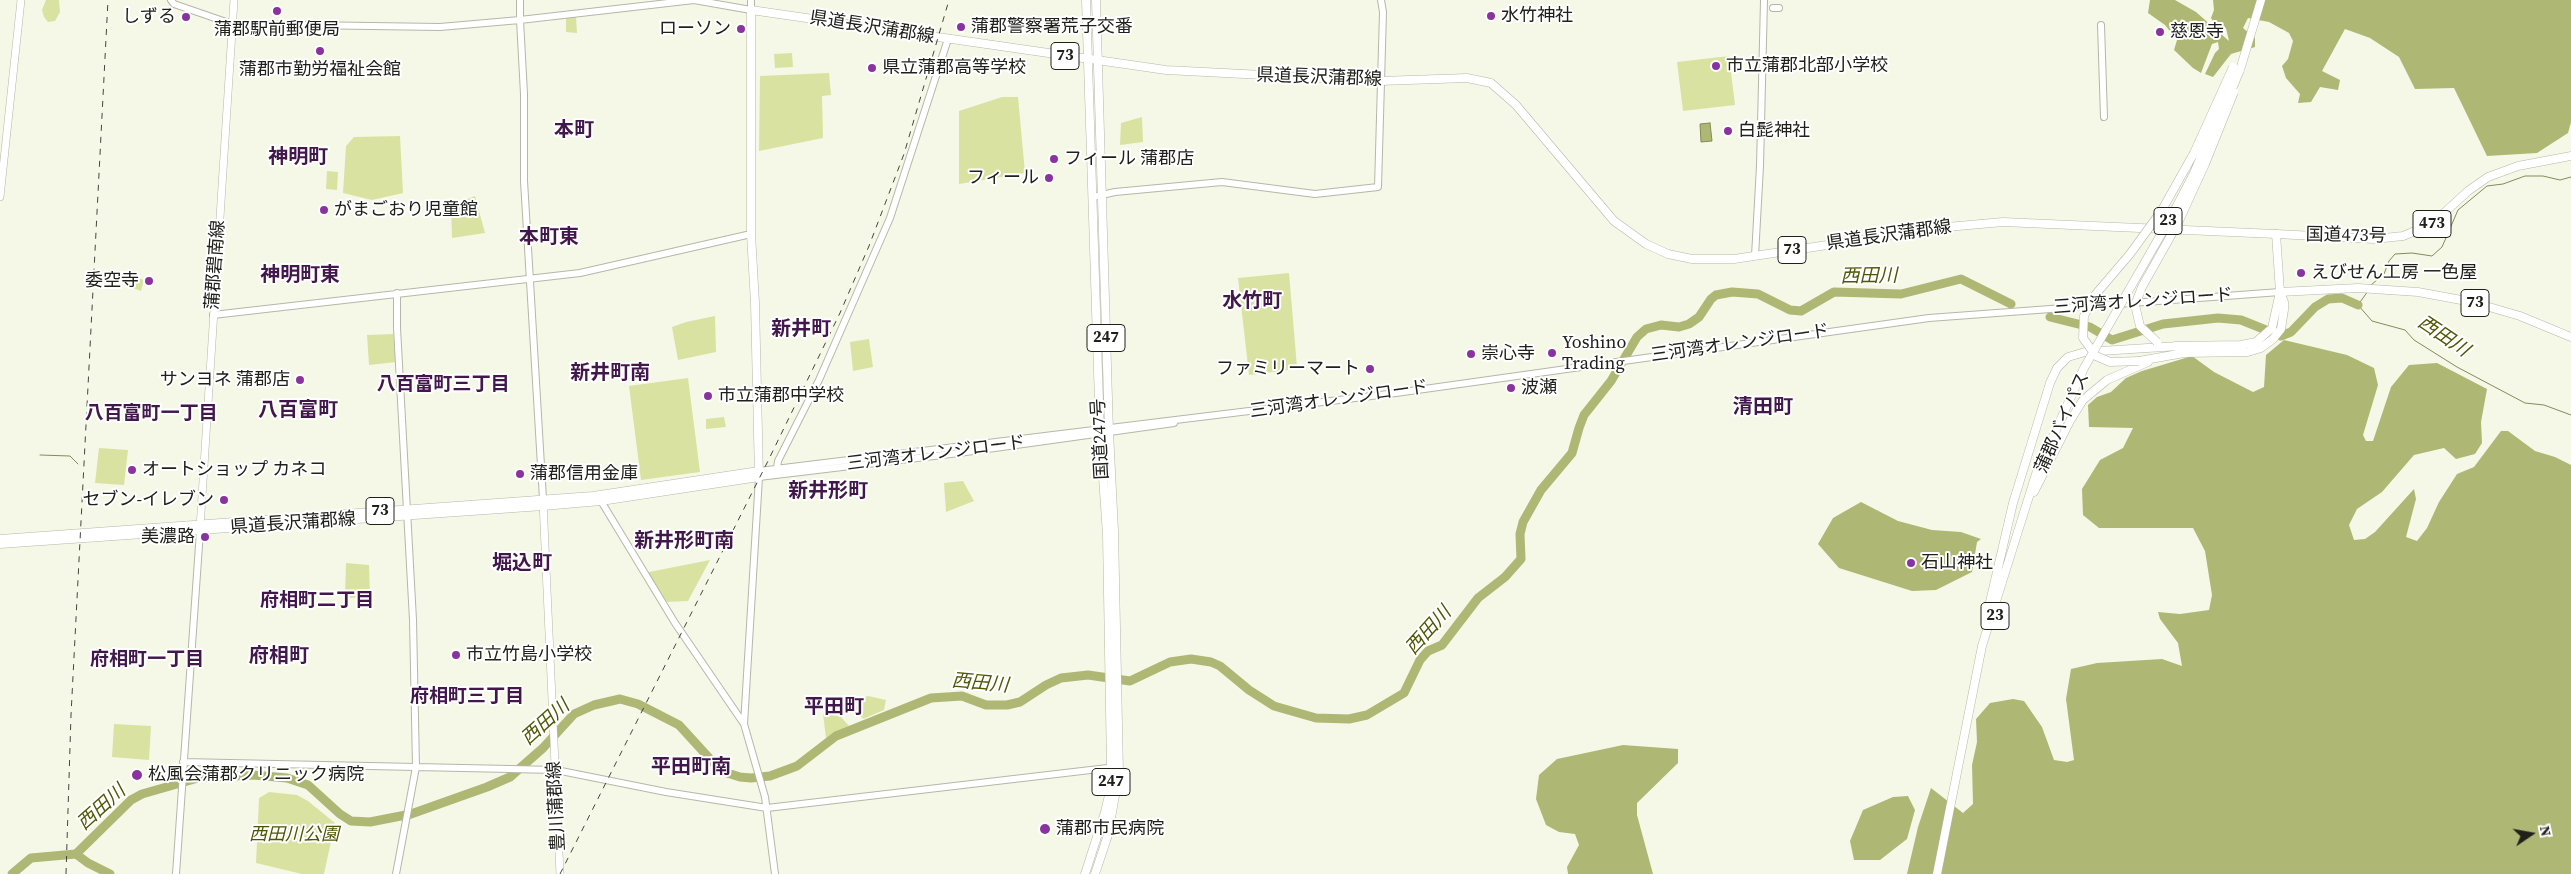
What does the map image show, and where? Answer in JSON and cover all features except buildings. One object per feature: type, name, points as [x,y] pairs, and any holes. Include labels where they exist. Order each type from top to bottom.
[{"type":"main road","points":[[0,197],[21,0]]},
{"type":"main road","name":"蒲郡碧南線","points":[[200,527],[234,0]]},
{"type":"main road","name":"国道247号","points":[[1086,0],[1100,430],[1113,675],[1118,690],[1115,767],[1108,835],[1095,874]]},
{"type":"main road","name":"国道247号","points":[[1085,874],[1105,812],[1115,767],[1110,686],[1113,675],[1114,531],[1109,429],[1096,0]]},
{"type":"main road","points":[[2257,0],[2238,69],[2162,210],[2130,254],[2095,295],[2084,316],[2083,338],[2096,356],[2110,362],[2139,361],[2169,355],[2201,352],[2248,352],[2266,341],[2281,328],[2284,302],[2280,292]]},
{"type":"main road","points":[[2179,346],[2157,342],[2145,333],[2140,326],[2135,305],[2137,296],[2185,206],[2250,42],[2261,0]]},
{"type":"main road","points":[[752,10],[751,234],[759,474]]},
{"type":"main road","name":"県道長沢蒲郡線","points":[[752,10],[1166,70],[1380,81],[1467,78],[1490,83],[1516,105],[1614,221],[1629,234],[1668,254],[1692,259],[1719,260],[1755,256],[1947,228],[2002,222],[2276,234]]},
{"type":"main road","name":"蒲郡バイパス","points":[[1938,874],[1990,630],[2032,494],[2059,425],[2086,368],[2194,173],[2238,69]]},
{"type":"main road","name":"国道473号","points":[[2276,234],[2374,239],[2403,236],[2432,224],[2468,190],[2488,177],[2518,166],[2571,156]]},
{"type":"main road","points":[[2266,341],[2275,322],[2280,292],[2276,234]]},
{"type":"main road","name":"73","points":[[2280,292],[2369,288],[2418,292],[2472,302],[2520,316],[2571,337]]},
{"type":"main road","points":[[1982,646],[2008,522],[2056,368],[2068,357],[2085,352],[2179,346],[2242,345],[2266,341]]},
{"type":"main road","points":[[2032,494],[2070,421],[2091,392],[2116,374],[2169,355]]},
{"type":"main road","name":"蒲郡バイパス","points":[[1938,874],[1982,646],[2036,474],[2086,368]]},
{"type":"main road","name":"県道長沢蒲郡線","points":[[0,538],[200,527],[543,503],[601,501],[759,474]]},
{"type":"main road","name":"県道長沢蒲郡線","points":[[543,503],[759,474]]},
{"type":"main road","name":"豊川蒲郡線","points":[[543,503],[560,874]]},
{"type":"main road","name":"県道長沢蒲郡線","points":[[0,544],[200,527]]},
{"type":"street","points":[[171,0],[174,4],[232,24],[440,27],[694,0],[752,10],[751,0]]},
{"type":"street","points":[[520,0],[524,94],[524,181],[543,503]]},
{"type":"street","points":[[1093,196],[1222,182],[1314,194],[1378,187],[1383,12],[1381,0]]},
{"type":"street","points":[[1755,256],[1764,0]]},
{"type":"street","points":[[2101,25],[2104,117]]},
{"type":"street","points":[[777,468],[778,461],[819,380],[890,218],[948,39]]},
{"type":"street","points":[[213,315],[594,270],[751,234]]},
{"type":"street","name":"三河湾オレンジロード","points":[[759,474],[777,468],[1203,418],[1929,318],[2280,292]]},
{"type":"street","points":[[396,874],[416,767],[408,513],[397,328],[398,293]]},
{"type":"street","name":"三河湾オレンジロード","points":[[759,474],[959,453],[1100,430]]},
{"type":"street","points":[[744,724],[759,474]]},
{"type":"street","points":[[601,501],[675,623],[744,724],[762,782],[775,874]]},
{"type":"street","points":[[176,874],[200,527]]},
{"type":"street","points":[[183,764],[556,770],[666,792],[767,808],[1115,767]]},
{"type":"green space","points":[[46,0],[59,0],[60,12],[55,21],[48,22],[44,17],[42,10]]},
{"type":"green space","points":[[576,16],[577,33],[566,32],[566,18]]},
{"type":"green space","points":[[792,53],[793,67],[775,68],[774,54]]},
{"type":"green space","points":[[1729,56],[1735,105],[1683,111],[1677,62]]},
{"type":"green space","points":[[829,73],[831,95],[822,96],[823,138],[759,151],[760,76]]},
{"type":"green space","points":[[1002,97],[1018,97],[1025,173],[959,184],[959,111]]},
{"type":"green space","points":[[1142,117],[1143,142],[1120,145],[1121,123]]},
{"type":"green space","points":[[400,136],[403,193],[372,200],[343,193],[346,146],[354,137]]},
{"type":"green space","points":[[327,171],[338,172],[337,190],[326,189]]},
{"type":"green space","points":[[475,196],[485,233],[452,238],[451,205]]},
{"type":"green space","points":[[1289,273],[1297,367],[1296,369],[1249,375],[1238,278]]},
{"type":"green space","points":[[127,274],[144,280],[141,291],[125,285]]},
{"type":"green space","points":[[715,316],[716,352],[678,360],[672,327]]},
{"type":"green space","points":[[393,334],[396,362],[369,365],[367,335]]},
{"type":"green space","points":[[869,339],[873,367],[853,371],[850,342]]},
{"type":"green space","points":[[688,378],[700,472],[641,480],[629,386]]},
{"type":"green space","points":[[724,417],[726,427],[706,429],[706,419]]},
{"type":"green space","points":[[99,448],[128,450],[124,485],[95,483]]},
{"type":"green space","points":[[963,481],[974,501],[946,512],[944,483]]},
{"type":"green space","points":[[710,560],[688,601],[667,602],[648,574],[649,572]]},
{"type":"green space","points":[[346,563],[369,565],[370,597],[347,598],[345,596]]},
{"type":"green space","points":[[868,696],[886,700],[884,710],[863,719],[855,708],[861,698]]},
{"type":"green space","points":[[823,714],[840,716],[849,726],[826,738]]},
{"type":"green space","points":[[114,724],[151,726],[149,760],[112,757]]},
{"type":"green space","name":"西田川公園","points":[[269,792],[297,795],[308,801],[335,823],[324,874],[302,874],[256,863],[259,798]]},
{"type":"shaded area","points":[[2150,0],[2175,0],[2196,12],[2229,41],[2226,28],[2216,26],[2211,18],[2214,10],[2213,0],[2571,0],[2571,122],[2568,133],[2537,153],[2487,156],[2454,88],[2415,89],[2399,57],[2370,38],[2345,29],[2322,71],[2340,80],[2338,90],[2320,87],[2311,102],[2298,103],[2300,94],[2286,78],[2282,66],[2288,59],[2293,41],[2289,33],[2269,22],[2248,18],[2243,28],[2255,38],[2255,47],[2231,54],[2213,77],[2205,74],[2215,53],[2219,49],[2218,42],[2212,44],[2201,73],[2174,50],[2177,40],[2165,25],[2148,13]]},
{"type":"shaded area","points":[[1710,123],[1712,141],[1701,142],[1700,124]]},
{"type":"shaded area","points":[[2284,340],[2347,355],[2374,368],[2378,385],[2363,435],[2366,441],[2373,441],[2391,387],[2409,365],[2437,363],[2487,389],[2481,422],[2482,443],[2475,454],[2456,459],[2444,448],[2414,455],[2382,492],[2357,509],[2349,525],[2354,540],[2365,539],[2375,532],[2414,489],[2416,499],[2406,537],[2417,541],[2427,528],[2439,502],[2457,474],[2474,467],[2501,431],[2508,431],[2535,451],[2555,457],[2571,465],[2571,874],[1907,874],[1918,827],[1931,788],[1963,813],[1973,804],[1972,765],[1977,742],[1976,719],[1990,703],[2013,699],[2024,701],[2042,727],[2054,760],[2067,762],[2074,760],[2066,699],[2071,669],[2097,663],[2162,659],[2182,666],[2178,643],[2160,619],[2158,612],[2180,614],[2209,610],[2212,595],[2205,551],[2193,528],[2099,528],[2083,515],[2082,489],[2100,460],[2123,448],[2133,428],[2089,427],[2088,405],[2097,397],[2111,392],[2126,378],[2142,371],[2192,356],[2214,372],[2253,392],[2264,387],[2266,355]]},
{"type":"shaded area","points":[[1861,502],[1898,521],[1932,530],[1961,532],[1981,539],[1977,542],[1972,572],[1936,590],[1912,591],[1839,568],[1818,544],[1833,518]]},
{"type":"shaded area","points":[[1623,745],[1678,749],[1678,763],[1637,803],[1637,815],[1653,874],[1568,874],[1567,867],[1579,845],[1575,834],[1559,832],[1546,825],[1536,799],[1539,775],[1557,759]]},
{"type":"shaded area","points":[[1908,796],[1915,810],[1907,839],[1880,860],[1854,860],[1850,841],[1863,810],[1893,797]]},
{"type":"waterway","points":[[2371,285],[2384,274],[2389,261],[2395,254],[2412,253],[2432,256],[2442,247],[2458,210],[2487,186],[2503,184],[2525,176],[2543,176],[2560,180],[2571,177]]},
{"type":"waterway","name":"西田川","points":[[12,874],[31,858],[76,854],[131,800],[142,794],[198,778],[253,775],[287,778],[308,785],[340,814],[351,821],[370,822],[411,814],[510,777],[543,748],[574,714],[594,705],[620,699],[638,704],[679,725],[721,771],[740,777],[751,778],[770,776],[797,766],[836,736],[931,698],[962,696],[986,705],[1007,705],[1020,702],[1046,685],[1061,678],[1088,675],[1130,681],[1170,662],[1191,659],[1211,662],[1220,666],[1249,690],[1274,706],[1316,718],[1349,719],[1367,715],[1404,693],[1420,660],[1428,651],[1442,645],[1478,598],[1505,577],[1521,559],[1520,534],[1523,522],[1541,490],[1572,453],[1584,415],[1611,381],[1637,337],[1646,329],[1661,325],[1679,327],[1689,324],[1699,317],[1711,299],[1716,295],[1732,292],[1758,294],[1790,310],[1801,311],[1834,292],[1901,294],[1961,279],[2011,304]]},
{"type":"waterway","name":"西田川","points":[[2368,291],[2358,305],[2372,321],[2405,330],[2414,340],[2457,367],[2525,403],[2544,405],[2571,415]]},
{"type":"waterway","name":"西田川","points":[[2050,317],[2090,327],[2112,340],[2163,324],[2218,318],[2241,320],[2281,336],[2291,332],[2315,307],[2328,299],[2342,298],[2358,305]]},
{"type":"waterway","points":[[40,455],[70,456],[78,464]]},
{"type":"waterway","points":[[76,854],[88,863],[110,874]]},
{"type":"railway","points":[[66,874],[71,715],[108,0]]},
{"type":"railway","points":[[560,874],[768,461],[840,313],[869,246],[904,154],[949,0]]},
{"type":"place","name":"蒲郡駅前郵便局","points":[[277,11]]},
{"type":"place","name":"水竹神社","points":[[1491,16]]},
{"type":"place","name":"しずる","points":[[186,17]]},
{"type":"place","name":"蒲郡警察署荒子交番","points":[[961,27]]},
{"type":"place","name":"ローソン","points":[[741,29]]},
{"type":"place","name":"慈恩寺","points":[[2160,32]]},
{"type":"place","name":"蒲郡市勤労福祉会館","points":[[320,51]]},
{"type":"place","name":"市立蒲郡北部小学校","points":[[1716,66]]},
{"type":"place","name":"県立蒲郡高等学校","points":[[872,68]]},
{"type":"place","name":"白髭神社","points":[[1728,131]]},
{"type":"place","name":"フィール 蒲郡店","points":[[1054,159]]},
{"type":"place","name":"フィール","points":[[1049,178]]},
{"type":"place","name":"がまごおり児童館","points":[[324,210]]},
{"type":"place","name":"えびせん工房 一色屋","points":[[2301,273]]},
{"type":"place","name":"委空寺","points":[[149,281]]},
{"type":"place","name":"Yoshino Trading","points":[[1552,353]]},
{"type":"place","name":"崇心寺","points":[[1471,354]]},
{"type":"place","name":"ファミリーマート","points":[[1370,369]]},
{"type":"place","name":"サンヨネ 蒲郡店","points":[[300,380]]},
{"type":"place","name":"波瀬","points":[[1511,388]]},
{"type":"place","name":"市立蒲郡中学校","points":[[708,396]]},
{"type":"place","name":"オートショップ カネコ","points":[[132,470]]},
{"type":"place","name":"蒲郡信用金庫","points":[[520,474]]},
{"type":"place","name":"セブン-イレブン","points":[[224,500]]},
{"type":"place","name":"美濃路","points":[[205,537]]},
{"type":"place","name":"石山神社","points":[[1911,563]]},
{"type":"place","name":"市立竹島小学校","points":[[456,655]]},
{"type":"place","name":"松風会蒲郡クリニック病院","points":[[137,775]]},
{"type":"place","name":"蒲郡市民病院","points":[[1045,829]]},
{"type":"district","name":"本町","points":[[574,131]]},
{"type":"district","name":"神明町","points":[[298,158]]},
{"type":"district","name":"本町東","points":[[549,238]]},
{"type":"district","name":"神明町東","points":[[300,276]]},
{"type":"district","name":"水竹町","points":[[1252,302]]},
{"type":"district","name":"新井町","points":[[801,330]]},
{"type":"district","name":"新井町南","points":[[610,374]]},
{"type":"district","name":"八百富町三丁目","points":[[443,385]]},
{"type":"district","name":"清田町","points":[[1763,408]]},
{"type":"district","name":"八百富町","points":[[298,411]]},
{"type":"district","name":"八百富町一丁目","points":[[151,414]]},
{"type":"district","name":"新井形町","points":[[828,492]]},
{"type":"district","name":"新井形町南","points":[[684,542]]},
{"type":"district","name":"堀込町","points":[[522,564]]},
{"type":"district","name":"府相町二丁目","points":[[317,601]]},
{"type":"district","name":"府相町","points":[[279,657]]},
{"type":"district","name":"府相町一丁目","points":[[147,660]]},
{"type":"district","name":"府相町三丁目","points":[[467,697]]},
{"type":"district","name":"平田町","points":[[834,708]]},
{"type":"district","name":"平田町南","points":[[691,768]]}]
